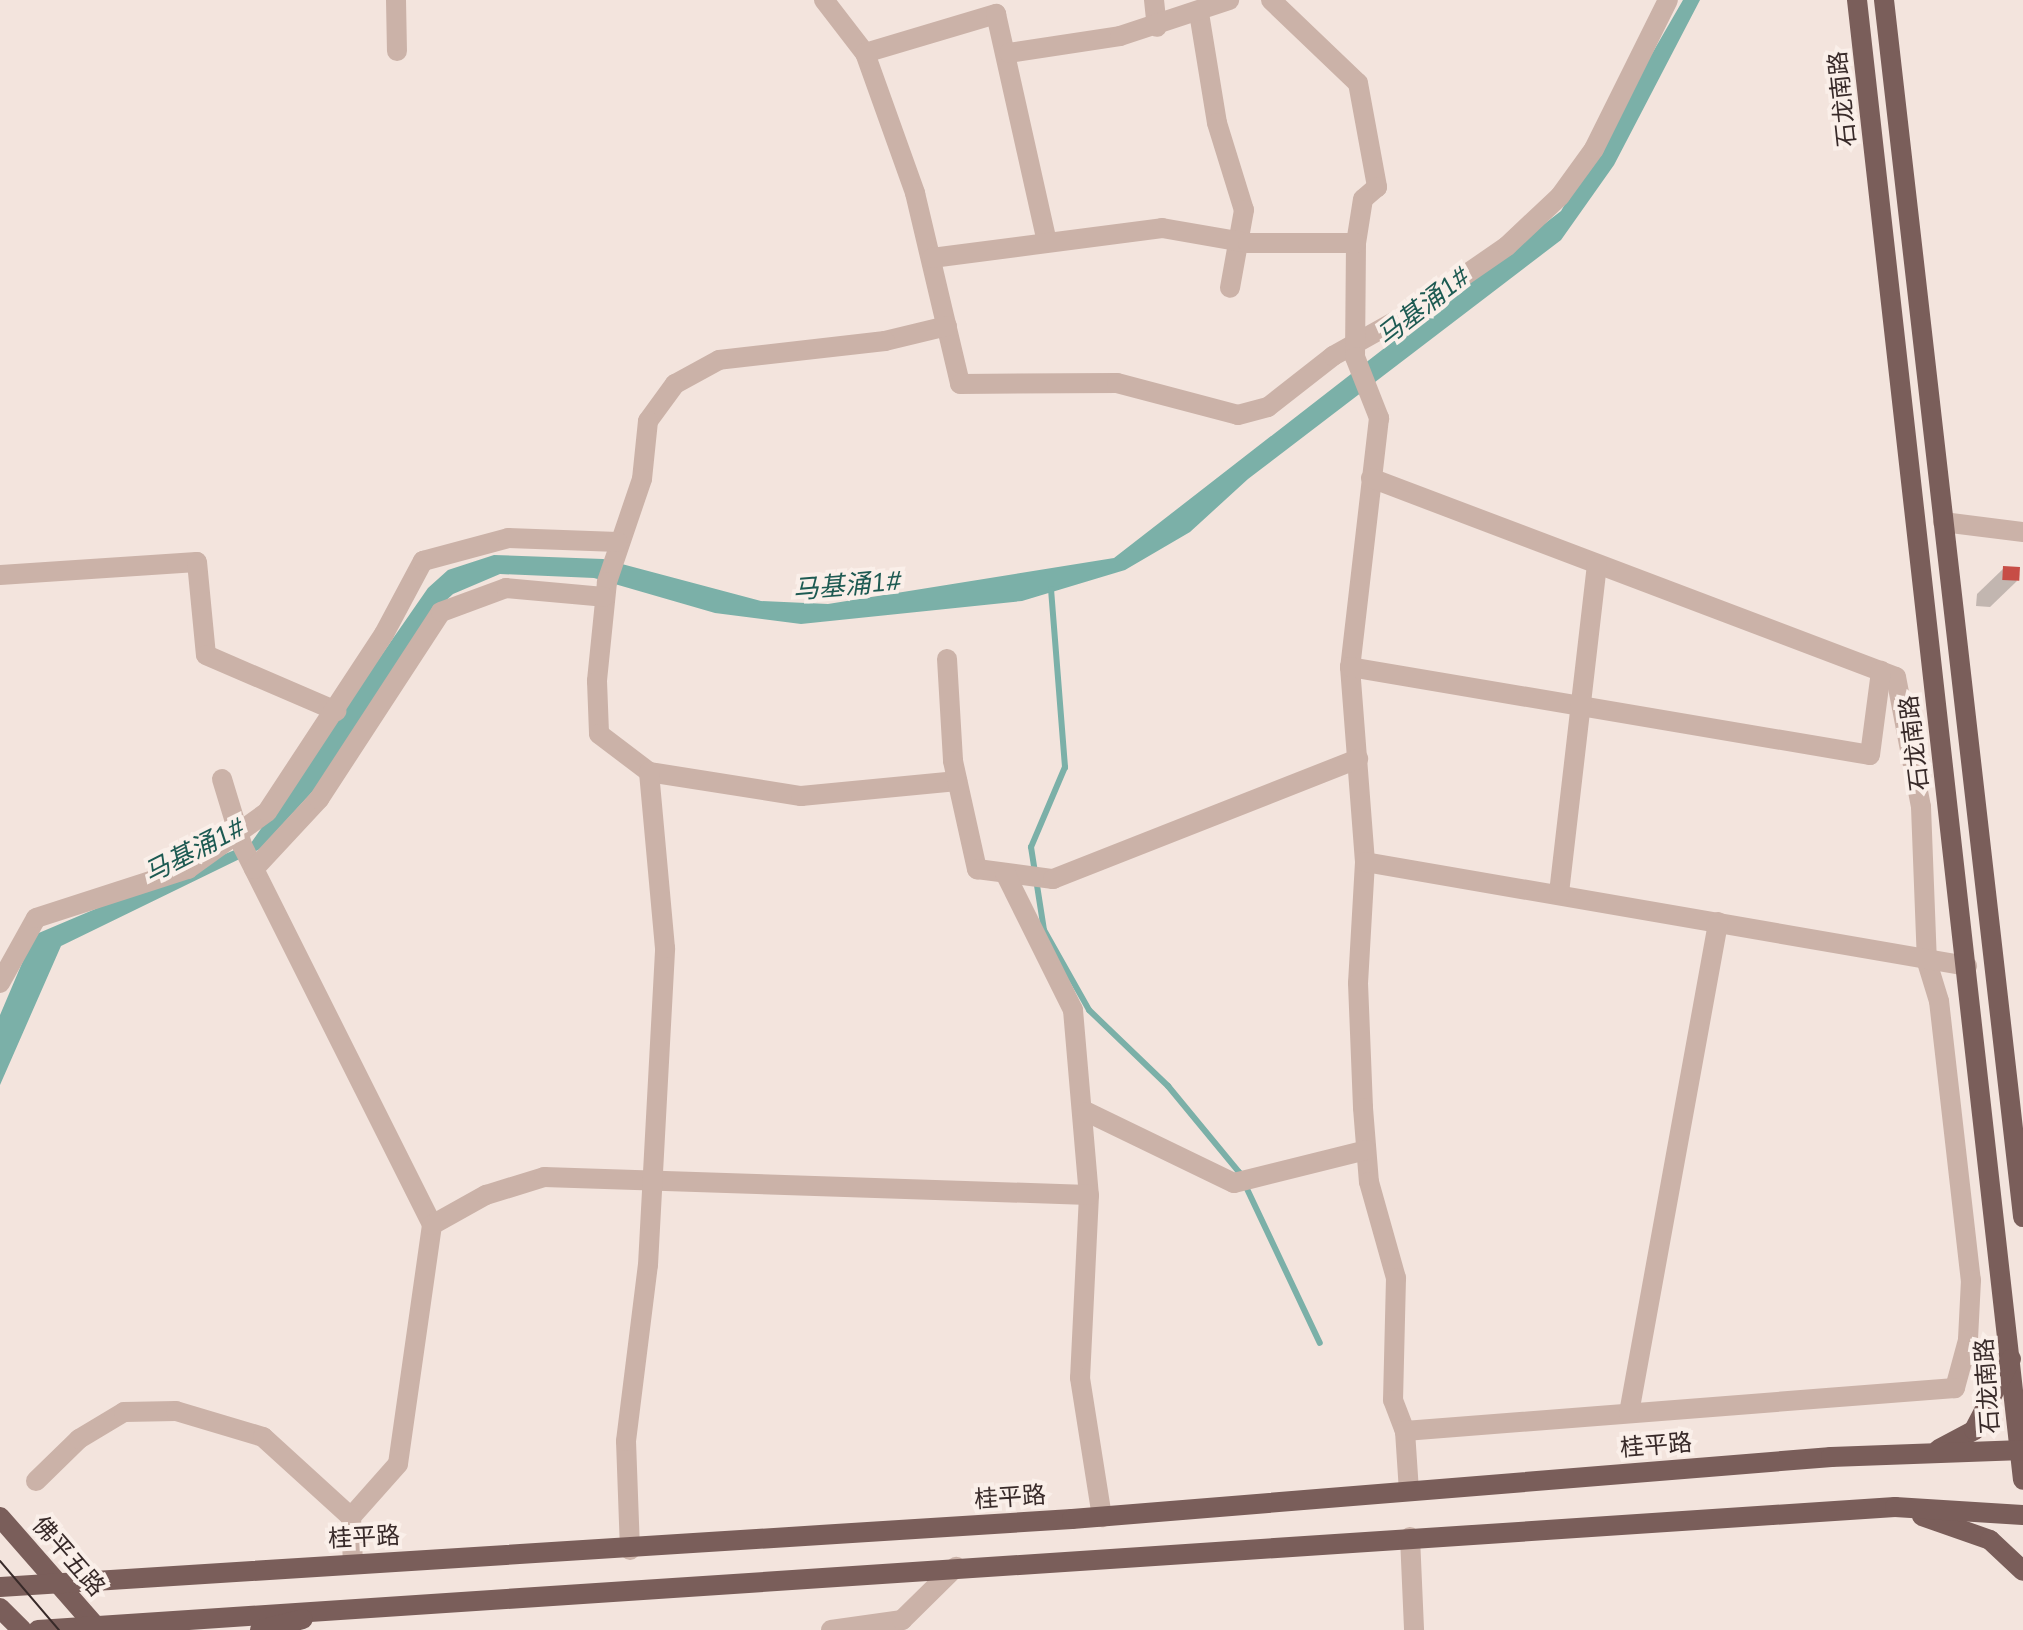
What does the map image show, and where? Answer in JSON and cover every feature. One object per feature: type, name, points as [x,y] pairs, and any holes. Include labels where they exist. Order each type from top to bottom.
[{"type":"main road","name":"石龙南路","points":[[1857,0],[2023,1480]]},
{"type":"main road","points":[[1884,0],[2020,1166],[2023,1217]]},
{"type":"main road","points":[[1933,1453],[1974,1430],[2011,1359]]},
{"type":"main road","name":"桂平路","points":[[0,1587],[630,1550],[1933,1453],[2021,1450]]},
{"type":"main road","points":[[1895,1507],[1990,1540],[2023,1571]]},
{"type":"main road","points":[[38,1630],[98,1628],[356,1606],[1895,1507],[2023,1515]]},
{"type":"main road","name":"佛平五路","points":[[0,1517],[98,1628]]},
{"type":"main road","points":[[260,1630],[356,1606]]},
{"type":"main road","points":[[0,1608],[22,1630]]},
{"type":"street","points":[[396,0],[397,51]]},
{"type":"street","points":[[824,0],[865,53],[932,258],[960,384],[1117,383],[1238,415],[1268,407],[1355,352],[1507,246],[1560,196],[1594,149],[1668,0]]},
{"type":"street","points":[[1154,0],[1157,27]]},
{"type":"street","points":[[1009,53],[1157,27],[1229,0]]},
{"type":"street","points":[[1271,0],[1358,83],[1369,113],[1377,187],[1363,199],[1356,243],[1355,352],[1379,418],[1350,667],[1365,862],[1358,983],[1366,1150],[1396,1278],[1393,1400],[1405,1431],[1409,1491]]},
{"type":"street","points":[[1199,13],[1217,123],[1244,210],[1243,242],[1230,288]]},
{"type":"street","points":[[865,53],[996,14],[1009,53],[1047,242]]},
{"type":"street","points":[[932,258],[1162,228],[1243,242],[1356,243]]},
{"type":"street","points":[[947,326],[885,341],[719,360],[675,384],[648,421],[642,479],[616,547],[605,590],[599,734],[649,772],[801,796],[957,781]]},
{"type":"street","points":[[1371,478],[1881,671],[1904,691],[1917,779],[1927,962],[1939,1001],[1971,1280],[1968,1340],[1955,1388],[1405,1431]]},
{"type":"street","points":[[1943,522],[2023,532]]},
{"type":"street","points":[[246,854],[267,812],[336,711],[423,561],[508,538],[616,547]]},
{"type":"street","points":[[0,575],[197,562],[206,655],[336,711]]},
{"type":"street","points":[[1559,893],[1597,565]]},
{"type":"street","points":[[0,983],[36,918],[188,869],[246,854],[319,799],[441,612],[506,588],[605,590]]},
{"type":"street","points":[[947,659],[957,781],[977,869],[1030,880],[1053,879],[1358,759]]},
{"type":"street","points":[[1350,667],[1870,755],[1881,671]]},
{"type":"street","points":[[630,1550],[626,1441],[648,1265],[650,1175],[665,948],[649,772]]},
{"type":"street","points":[[1917,779],[1945,777]]},
{"type":"street","points":[[222,779],[246,854],[432,1225],[398,1464],[351,1517],[353,1564]]},
{"type":"street","points":[[1365,862],[1559,893],[1927,962],[1967,966]]},
{"type":"street","points":[[1005,873],[1073,1010],[1087,1112],[1089,1195],[1080,1378],[1102,1517]]},
{"type":"street","points":[[1629,1413],[1718,922]]},
{"type":"street","points":[[1087,1112],[1243,1179],[1366,1150]]},
{"type":"street","points":[[432,1225],[486,1195],[544,1177],[650,1175],[923,1193],[1089,1195]]},
{"type":"street","points":[[36,1481],[79,1439],[124,1412],[176,1411],[263,1437],[351,1517]]},
{"type":"street","points":[[1410,1537],[1414,1630]]},
{"type":"street","points":[[831,1630],[907,1625],[956,1567]]},
{"type":"water","points":[[1683,0],[1700,0],[1614,165],[1561,240],[1248,479],[1190,532],[1125,570],[1022,601],[801,624],[715,613],[594,578],[500,574],[453,594],[431,614],[323,780],[260,849],[61,946],[0,1085],[0,1015],[34,935],[251,843],[428,588],[448,570],[494,555],[603,559],[761,601],[828,604],[1114,558],[1561,211]]},
{"type":"building","points":[[2003,566],[2020,567],[2019,581],[2002,580]]},
{"type":"waterway","points":[[1051,589],[1065,767],[1031,847],[1044,930],[1089,1010],[1168,1086],[1239,1172],[1320,1343]]},
{"type":"tram line","points":[[0,1561],[59,1630]]},
{"type":"water label","name":"马基涌1#","points":[[1423,306]]},
{"type":"water label","name":"马基涌1#","points":[[847,585]]},
{"type":"water label","name":"马基涌1#","points":[[194,850]]}]
